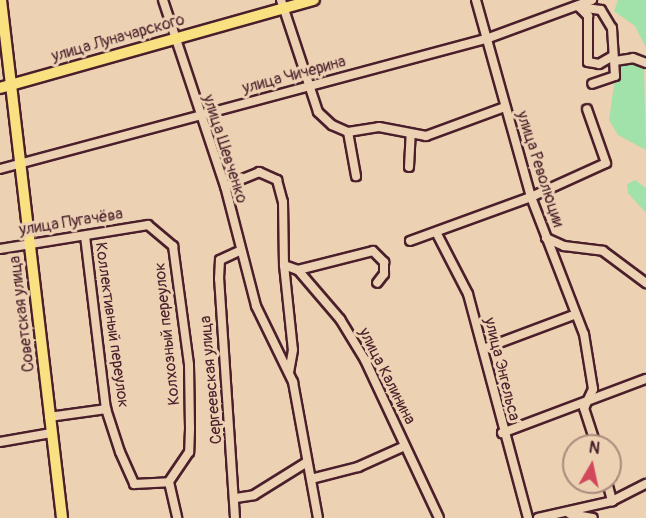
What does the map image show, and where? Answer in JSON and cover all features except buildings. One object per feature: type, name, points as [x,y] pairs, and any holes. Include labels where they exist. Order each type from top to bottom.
[{"type":"main road","name":"Советская улица","points":[[1,0],[5,86],[22,163],[29,244],[62,518]]},
{"type":"main road","name":"улица Луначарского","points":[[5,86],[282,5],[314,0]]},
{"type":"street","name":"улица Шевченко","points":[[163,0],[198,115],[225,186],[239,251],[256,306],[290,372],[318,518]]},
{"type":"street","name":"улица Революции","points":[[476,0],[531,197],[546,238],[564,246],[603,251],[646,283]]},
{"type":"street","name":"улица Чичерина","points":[[0,169],[486,39],[592,0]]},
{"type":"street","points":[[282,5],[318,112],[348,132],[379,126],[411,134],[436,133],[505,107]]},
{"type":"street","points":[[579,6],[601,10],[609,17],[615,76],[592,84]]},
{"type":"street","points":[[579,6],[588,16],[588,62],[599,64],[614,58],[633,58],[646,63]]},
{"type":"street","points":[[410,241],[531,197],[606,163],[587,110]]},
{"type":"street","points":[[348,132],[356,176]]},
{"type":"street","points":[[409,167],[411,134]]},
{"type":"street","points":[[225,186],[259,172],[277,180],[283,202],[284,265]]},
{"type":"street","name":"улица Пугачёва","points":[[0,249],[148,225]]},
{"type":"street","name":"Колхозный переулок","points":[[148,225],[173,246],[189,365],[189,452],[170,482]]},
{"type":"street","name":"улица Энгельса","points":[[436,232],[468,294],[502,433],[528,518]]},
{"type":"street","name":"Коллективный переулок","points":[[85,236],[106,409],[134,484],[170,482]]},
{"type":"street","points":[[546,238],[576,314],[591,363],[593,389],[584,408],[592,434]]},
{"type":"street","name":"Сергеевская улица","points":[[235,518],[236,498],[219,279],[220,260],[239,251]]},
{"type":"street","points":[[298,270],[373,251],[384,262],[384,274],[376,283]]},
{"type":"street","name":"улица Шевченко","points":[[284,265],[293,350],[290,372]]},
{"type":"street","name":"улица Калинина","points":[[284,265],[298,270],[340,319],[366,360],[439,518]]},
{"type":"street","points":[[483,349],[576,314]]},
{"type":"street","points":[[502,433],[646,379]]},
{"type":"street","points":[[49,417],[106,409]]},
{"type":"street","points":[[0,442],[51,433]]},
{"type":"street","points":[[311,478],[358,467],[405,446]]},
{"type":"street","points":[[236,498],[254,495],[307,462]]},
{"type":"street","points":[[170,482],[177,518]]},
{"type":"street","points":[[538,518],[552,517],[612,501],[646,484]]},
{"type":"street","points":[[610,494],[612,501]]},
{"type":"street","points":[[566,513],[593,518]]},
{"type":"green space","points":[[618,0],[646,0],[646,48],[635,26],[614,11]]},
{"type":"green space","points":[[630,64],[644,69],[646,150],[618,135],[609,120],[614,85],[622,66]]},
{"type":"green space","points":[[635,180],[646,188],[646,213],[628,193],[627,184]]}]
